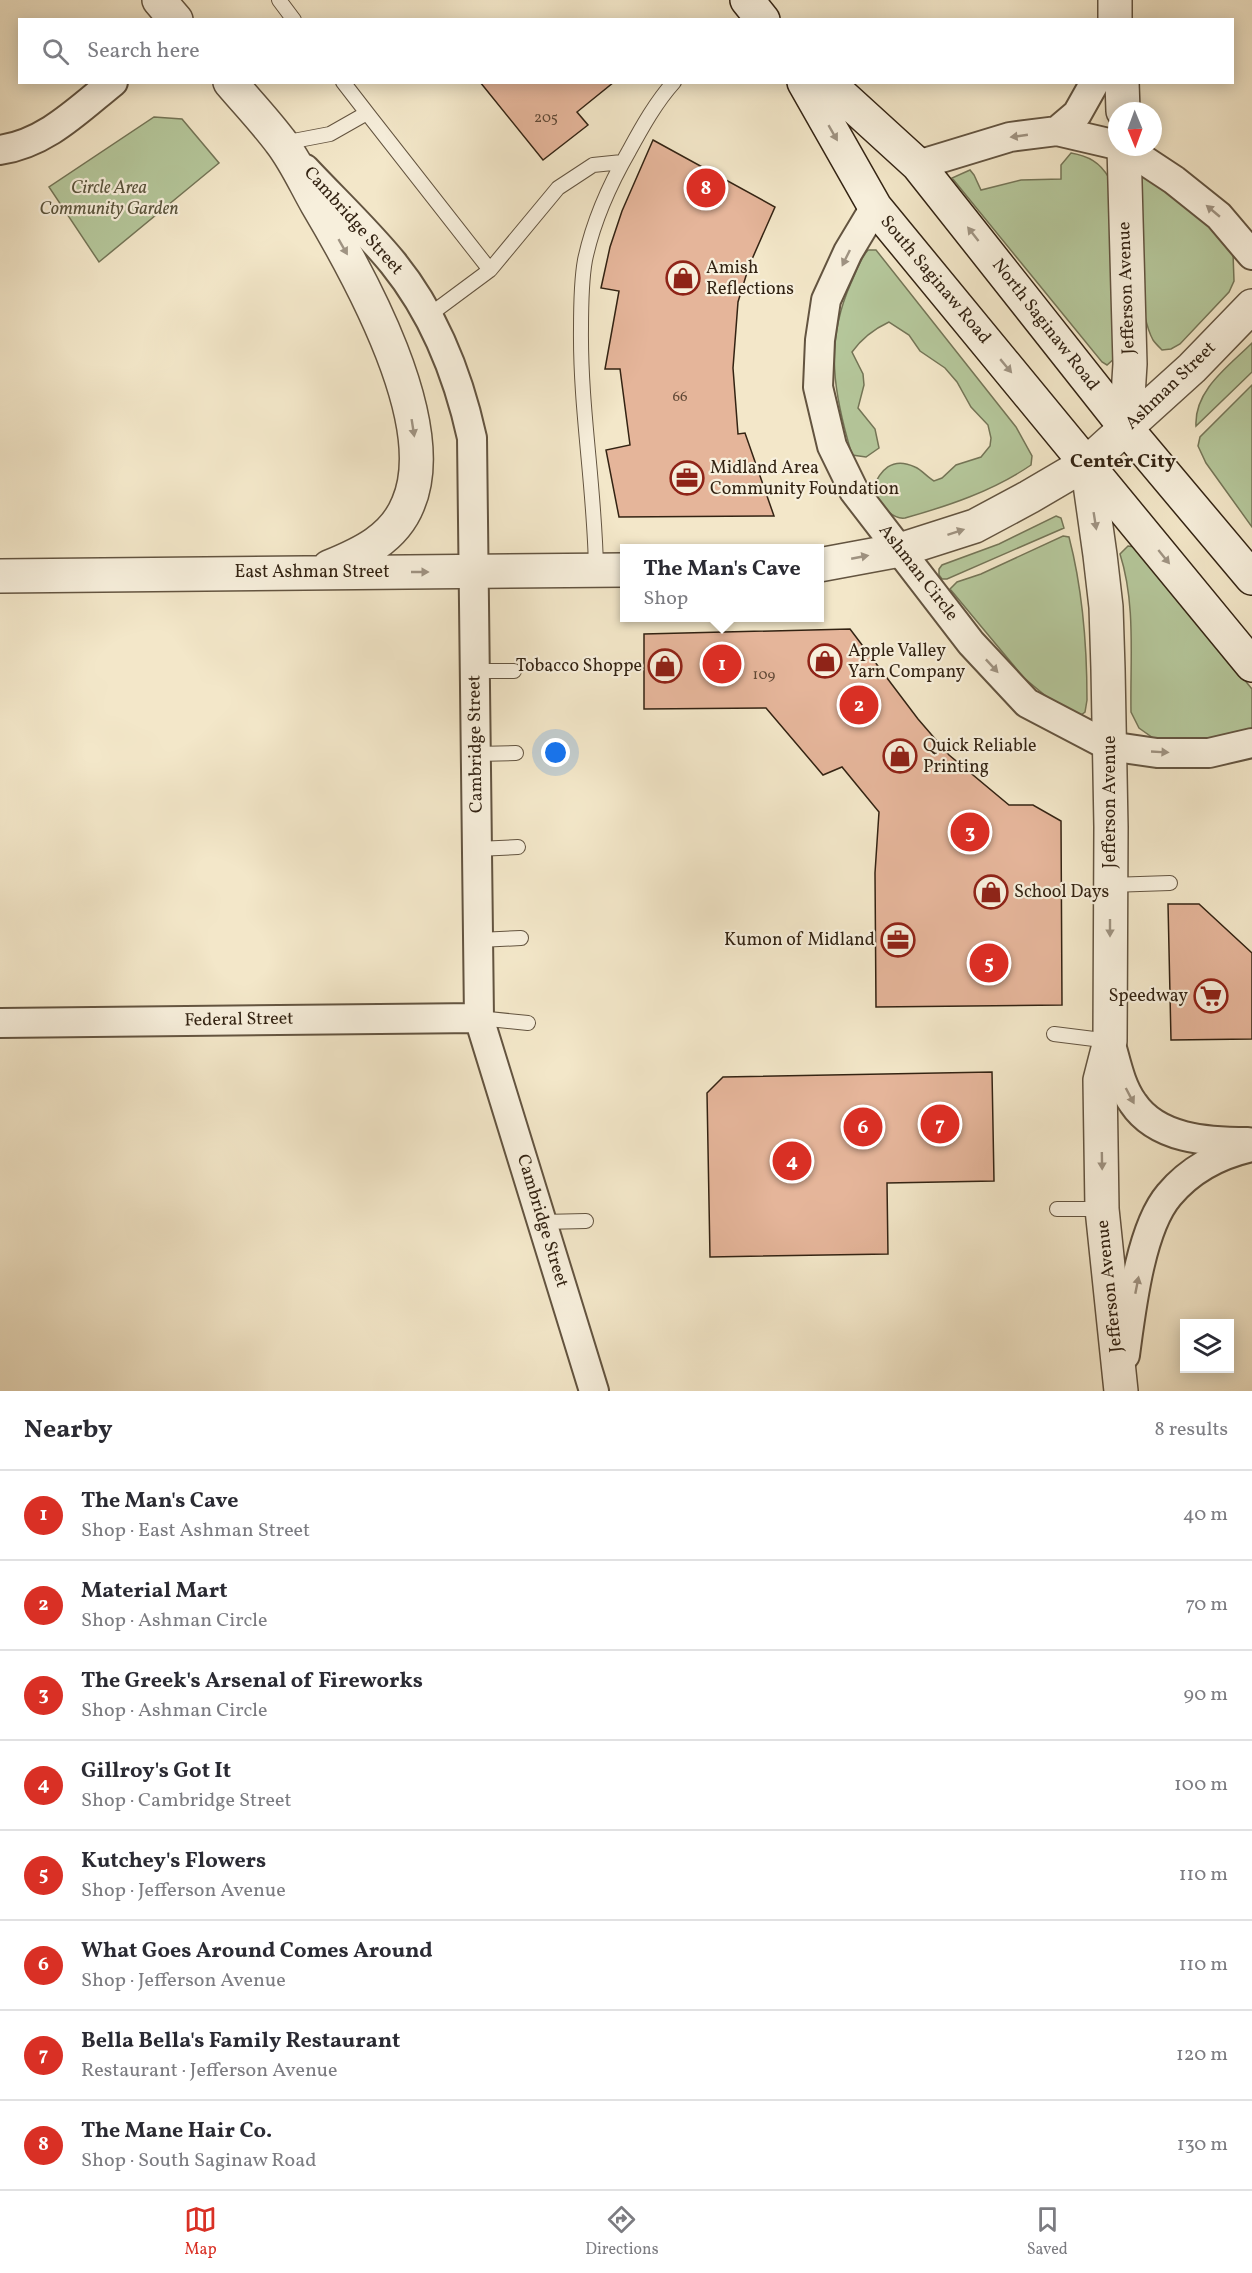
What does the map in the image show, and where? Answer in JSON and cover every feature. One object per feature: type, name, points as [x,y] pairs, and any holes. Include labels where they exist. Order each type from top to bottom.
[{"type":"street","points":[[159,0],[174,18]]},
{"type":"street","points":[[1115,0],[1115,18]]},
{"type":"street","points":[[0,150],[26,145],[48,133],[110,84]]},
{"type":"street","name":"South Saginaw Road","points":[[805,84],[875,207],[1087,464]]},
{"type":"street","name":"North Saginaw Road","points":[[829,84],[918,165],[1126,428],[1252,578]]},
{"type":"street","points":[[1057,131],[1077,114],[1094,84]]},
{"type":"street","points":[[1122,84],[1123,102]]},
{"type":"street","name":"Cambridge Street","points":[[239,88],[282,143],[393,264],[428,316],[452,366],[463,397],[472,438],[479,1018],[594,1391]]},
{"type":"street","points":[[918,165],[1010,137],[1057,131],[1108,143]]},
{"type":"street","name":"Cambridge Street","points":[[282,143],[353,265],[376,313],[407,396],[416,461],[414,485],[408,504],[393,528],[367,550],[319,572]]},
{"type":"street","name":"Jefferson Avenue","points":[[1124,156],[1130,364],[1126,428]]},
{"type":"street","points":[[1138,156],[1174,180],[1219,216],[1252,255]]},
{"type":"street","name":"Ashman Circle","points":[[875,207],[848,252],[826,300],[820,340],[818,387],[832,446],[854,491],[971,643],[1027,704],[1109,746],[1157,753],[1209,753],[1252,743]]},
{"type":"street","name":"Ashman Street","points":[[1087,464],[1192,368],[1252,306]]},
{"type":"street","points":[[824,564],[900,550],[975,526],[1087,464],[1252,665]]},
{"type":"street","name":"Jefferson Avenue","points":[[1087,464],[1101,555],[1106,607],[1110,1041],[1100,1080],[1102,1209],[1121,1388]]},
{"type":"street","name":"East Ashman Street","points":[[0,576],[610,570]]},
{"type":"street","name":"Federal Street","points":[[0,1023],[479,1018]]},
{"type":"street","points":[[1110,1041],[1121,1080],[1132,1101],[1143,1116],[1155,1125],[1182,1135],[1205,1140],[1252,1142]]},
{"type":"street","points":[[1121,1388],[1129,1324],[1140,1267],[1146,1244],[1159,1212],[1168,1196],[1194,1172],[1208,1163],[1252,1148]]},
{"type":"lane","points":[[279,0],[292,18]]},
{"type":"lane","points":[[345,84],[490,270]]},
{"type":"lane","points":[[610,570],[595,519],[580,357],[585,261],[599,213],[622,162],[642,126],[673,84]]},
{"type":"lane","points":[[282,143],[330,134],[367,113]]},
{"type":"lane","points":[[428,316],[490,270],[558,188],[593,165],[622,162]]},
{"type":"lane","points":[[475,672],[514,671]]},
{"type":"lane","points":[[476,754],[516,753]]},
{"type":"lane","points":[[477,849],[518,847]]},
{"type":"lane","points":[[1110,885],[1170,883]]},
{"type":"lane","points":[[479,940],[520,938]]},
{"type":"lane","points":[[479,1018],[528,1023]]},
{"type":"lane","points":[[1054,1034],[1110,1041]]},
{"type":"lane","points":[[1057,1209],[1102,1209]]},
{"type":"lane","points":[[542,1222],[586,1221]]},
{"type":"green space","name":"Circle Area Community Garden","points":[[154,117],[182,119],[219,163],[99,262],[49,187]]},
{"type":"green space","points":[[1071,153],[1093,161],[1109,178],[1115,358],[1107,365],[1102,362],[952,178],[970,170],[981,190],[1021,180],[1061,179],[1061,165]]},
{"type":"green space","points":[[1142,175],[1149,176],[1209,226],[1233,253],[1234,281],[1229,292],[1180,344],[1171,349],[1162,350],[1153,340],[1143,307],[1138,219],[1138,183]]},
{"type":"green space","points":[[868,250],[876,250],[1016,427],[1032,456],[1031,465],[1001,483],[954,503],[905,518],[899,518],[890,513],[872,490],[883,471],[893,464],[907,464],[918,468],[934,481],[942,478],[956,465],[981,457],[990,446],[991,438],[988,425],[971,407],[957,382],[945,368],[920,351],[909,335],[889,322],[869,334],[852,352],[863,374],[864,385],[858,408],[875,429],[879,448],[866,457],[852,455],[840,411],[835,348],[837,327],[843,305],[858,266]]},
{"type":"green space","points":[[1252,343],[1252,372],[1196,426],[1197,413],[1207,390]]},
{"type":"green space","points":[[1252,385],[1252,527],[1206,463],[1198,446],[1200,437]]},
{"type":"green space","points":[[1056,516],[1061,518],[1064,528],[947,579],[942,579],[939,575],[942,565],[999,544]]},
{"type":"green space","points":[[1063,536],[1069,537],[1078,578],[1083,618],[1087,700],[1085,712],[1081,715],[1058,706],[1024,678],[950,589],[957,582],[981,574]]},
{"type":"green space","points":[[1128,546],[1135,547],[1252,689],[1252,730],[1218,739],[1156,740],[1139,728],[1131,712],[1130,612],[1120,554]]},
{"type":"building","points":[[482,84],[612,84],[577,112],[588,125],[543,160]]},
{"type":"building","points":[[653,140],[775,207],[749,266],[738,302],[733,368],[738,434],[745,433],[774,516],[619,517],[606,450],[630,445],[620,369],[605,369],[619,291],[601,288],[610,247],[622,211]]},
{"type":"building","points":[[850,629],[918,719],[949,755],[1009,805],[1033,805],[1061,821],[1062,1005],[876,1007],[875,873],[879,812],[842,767],[823,775],[766,708],[644,709],[644,634]]},
{"type":"building","name":"Speedway","points":[[1168,904],[1199,904],[1252,953],[1252,1039],[1171,1040]]},
{"type":"building","points":[[992,1072],[994,1181],[887,1183],[888,1254],[710,1257],[707,1093],[723,1077]]},
{"type":"place","name":"The Mane Hair Co.","points":[[706,188]]},
{"type":"place","name":"Amish Reflections","points":[[683,278]]},
{"type":"place","name":"Midland Area Community Foundation","points":[[687,478]]},
{"type":"place","name":"Apple Valley Yarn Company","points":[[825,661]]},
{"type":"place","name":"The Man's Cave","points":[[722,664]]},
{"type":"place","name":"Tobacco Shoppe","points":[[665,666]]},
{"type":"place","name":"Material Mart","points":[[859,705]]},
{"type":"place","name":"Quick Reliable Printing","points":[[900,756]]},
{"type":"place","name":"The Greek's Arsenal of Fireworks","points":[[970,832]]},
{"type":"place","name":"School Days","points":[[991,892]]},
{"type":"place","name":"Kumon of Midland","points":[[898,940]]},
{"type":"place","name":"Kutchey's Flowers","points":[[989,963]]},
{"type":"place","name":"Speedway","points":[[1211,996]]},
{"type":"place","name":"Bella Bella's Family Restaurant","points":[[940,1124]]},
{"type":"place","name":"What Goes Around Comes Around","points":[[863,1127]]},
{"type":"place","name":"Gillroy's Got It","points":[[792,1161]]},
{"type":"district","name":"Center City","points":[[1123,462]]}]
